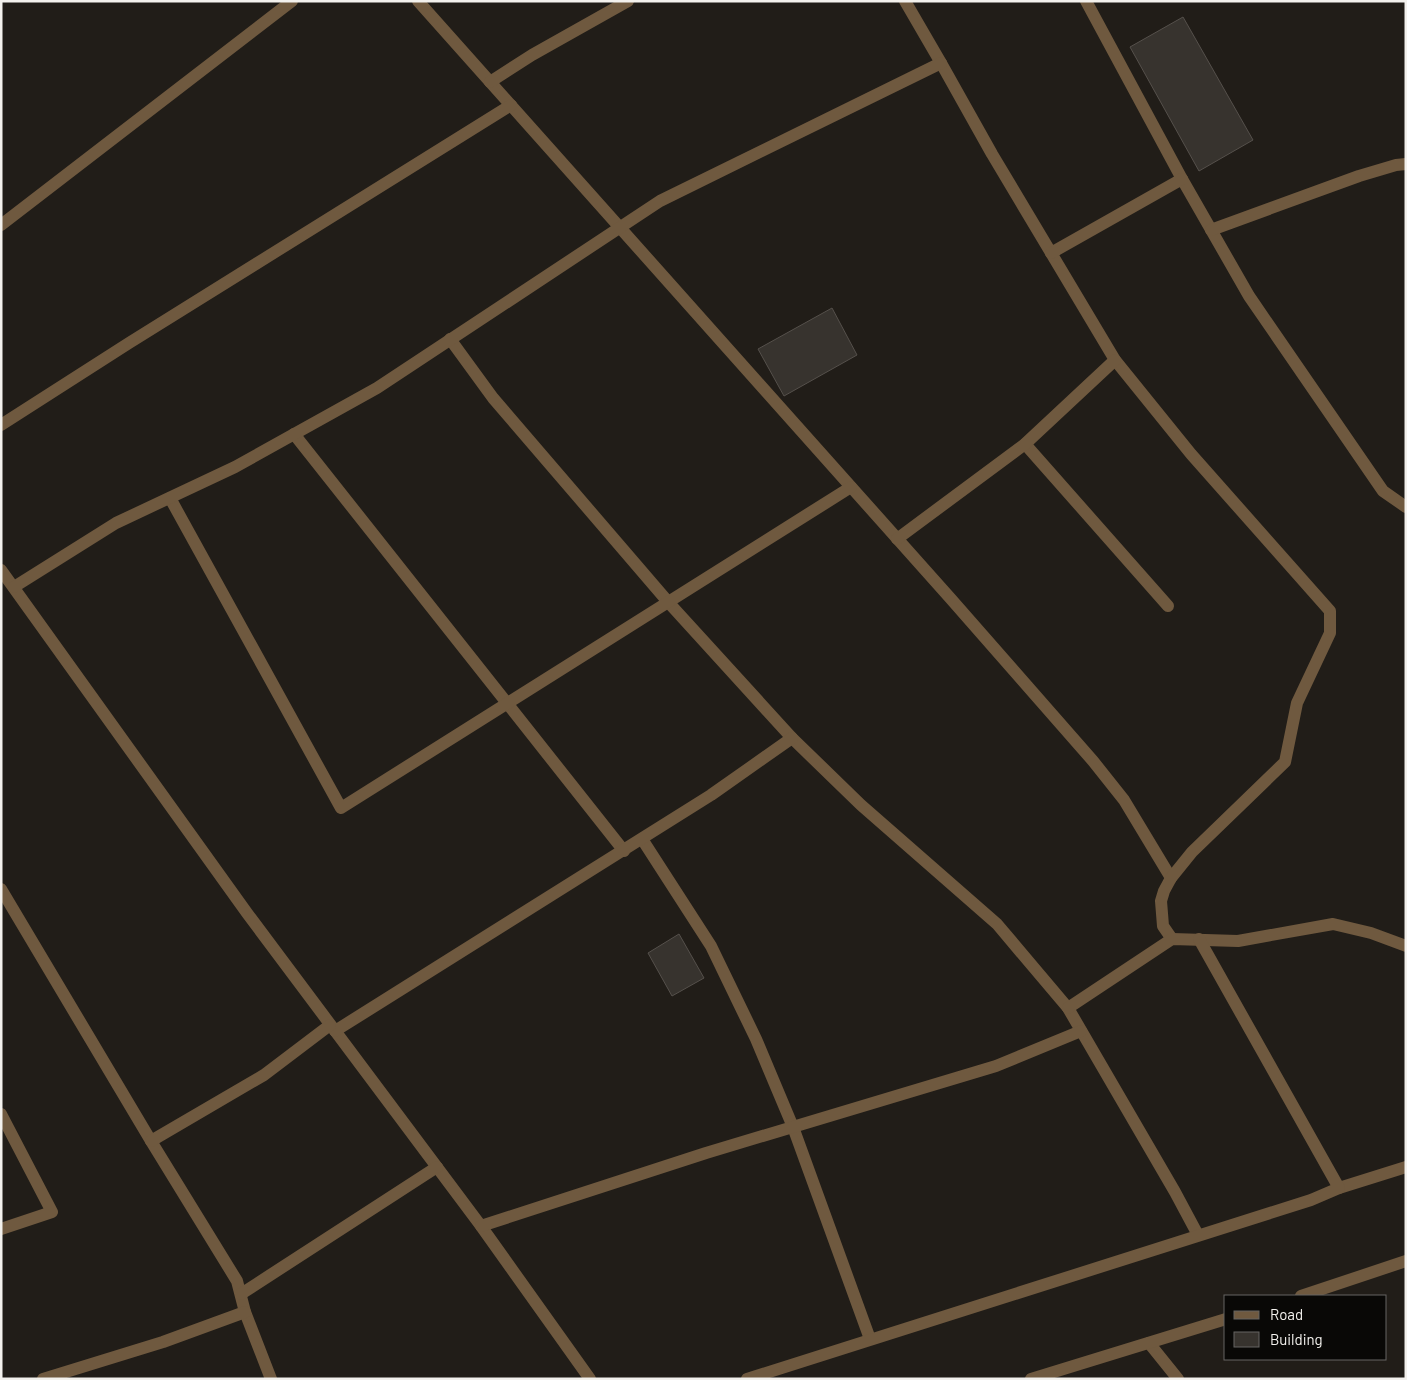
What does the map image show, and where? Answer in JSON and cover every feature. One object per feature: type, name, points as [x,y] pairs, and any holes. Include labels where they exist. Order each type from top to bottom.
[{"type":"street","points":[[1,225],[292,1]]},
{"type":"street","points":[[418,1],[851,487],[1105,777],[1124,800],[1172,878]]},
{"type":"street","points":[[490,82],[532,55],[628,1]]},
{"type":"street","points":[[904,1],[992,154],[1115,360],[1191,454],[1330,611],[1330,633],[1297,703],[1285,762],[1192,852],[1164,891],[1161,901],[1163,926],[1172,939]]},
{"type":"street","points":[[1086,1],[1182,179],[1249,296],[1383,491],[1406,506]]},
{"type":"street","points":[[14,587],[116,523],[235,467],[377,388],[660,202],[941,63]]},
{"type":"street","points":[[1,425],[129,343],[511,106]]},
{"type":"street","points":[[1211,230],[1359,176],[1396,165],[1406,164]]},
{"type":"street","points":[[1051,253],[1182,179]]},
{"type":"street","points":[[450,339],[493,398],[669,603],[792,738],[861,805],[997,924],[1068,1008],[1198,1235]]},
{"type":"street","points":[[897,539],[1025,444],[1115,360]]},
{"type":"street","points":[[294,434],[624,851]]},
{"type":"street","points":[[1025,444],[1168,606]]},
{"type":"street","points":[[170,498],[341,808],[851,487]]},
{"type":"street","points":[[1,570],[246,914],[437,1166],[590,1379]]},
{"type":"street","points":[[151,1141],[264,1075],[333,1028],[624,851],[711,795],[792,738]]},
{"type":"street","points":[[642,839],[711,946],[756,1039],[793,1127],[870,1339]]},
{"type":"street","points":[[1,889],[237,1281],[245,1312],[271,1379]]},
{"type":"street","points":[[1068,1008],[1172,939],[1238,940],[1333,924],[1371,933],[1406,946]]},
{"type":"street","points":[[1199,939],[1339,1188]]},
{"type":"street","points":[[481,1226],[706,1152],[996,1066],[1081,1031]]},
{"type":"street","points":[[1,1114],[52,1212],[1,1229]]},
{"type":"street","points":[[240,1294],[437,1166]]},
{"type":"street","points":[[747,1379],[1311,1200],[1339,1188],[1406,1168]]},
{"type":"street","points":[[1304,1295],[1406,1262]]},
{"type":"street","points":[[43,1379],[163,1342],[245,1312]]},
{"type":"street","points":[[1031,1379],[1224,1320]]},
{"type":"street","points":[[1149,1343],[1178,1379]]},
{"type":"building","points":[[1183,17],[1253,140],[1199,171],[1130,47]]},
{"type":"building","points":[[832,308],[857,355],[784,396],[758,349]]},
{"type":"building","points":[[679,934],[704,978],[672,996],[648,953]]}]
